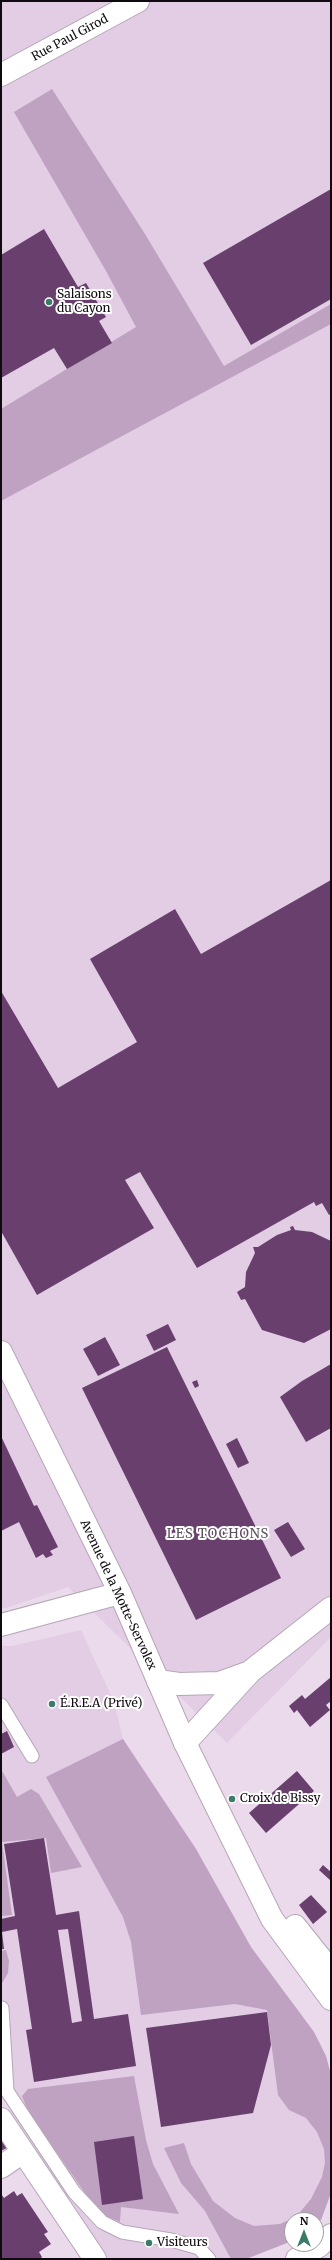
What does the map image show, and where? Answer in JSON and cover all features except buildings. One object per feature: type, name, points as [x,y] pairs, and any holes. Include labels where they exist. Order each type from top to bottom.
[{"type":"main road","name":"Rue Paul Girod","points":[[1,75],[138,1]]},
{"type":"main road","name":"Avenue de la Motte-Servolex","points":[[1,1352],[120,1593],[185,1743],[272,1919],[331,1999]]},
{"type":"main road","points":[[1,1625],[120,1593]]},
{"type":"main road","points":[[185,1743],[251,1671],[331,1608]]},
{"type":"main road","points":[[158,1681],[179,1684],[219,1683],[251,1671]]},
{"type":"main road","name":"Avenue de la Motte-Servolex","points":[[233,1838],[301,1934],[331,1971]]},
{"type":"main road","points":[[1,2119],[95,2259]]},
{"type":"main road","points":[[1,2167],[23,2152]]},
{"type":"main road","points":[[297,2259],[320,2246],[331,2235]]},
{"type":"lane","points":[[1,1705],[32,1756]]},
{"type":"lane","points":[[2,2008],[7,2091],[74,2192],[102,2222],[122,2232],[171,2240],[199,2248],[209,2259]]},
{"type":"shaded area","points":[[1,1],[331,1],[331,1637],[227,1743],[68,1587],[6,1608],[1,1608]]},
{"type":"shaded area","points":[[52,89],[145,234],[224,366],[331,304],[331,324],[1,501],[1,409],[136,327],[106,271],[14,112]]},
{"type":"shaded area","points":[[81,1630],[114,1702],[123,1739],[196,1849],[251,1947],[314,2032],[326,2056],[331,2075],[331,2193],[324,2212],[284,2212],[284,2244],[246,2259],[107,2259],[1,2095],[1,1646],[12,1646]]},
{"type":"shaded area","points":[[123,1739],[196,1849],[251,1947],[314,2032],[326,2056],[331,2075],[331,2193],[324,2212],[300,2212],[311,2199],[322,2177],[325,2163],[324,2149],[317,2132],[306,2118],[289,2110],[278,2095],[267,2010],[235,2004],[141,2015],[131,1942],[123,1917],[46,1777]]},
{"type":"shaded area","points":[[1,1769],[17,1797],[31,1789],[39,1794],[82,1867],[51,1873],[46,1838],[2,1842],[12,1915],[2,1916]]},
{"type":"shaded area","points":[[6,1950],[9,1961],[8,1973],[1,1985],[1,1951]]},
{"type":"shaded area","points":[[134,2076],[146,2140],[153,2164],[179,2214],[121,2207],[120,2222],[101,2214],[89,2199],[28,2111],[22,2096],[28,2089]]},
{"type":"shaded area","points":[[184,2143],[191,2164],[213,2201],[235,2218],[254,2226],[280,2224],[284,2222],[284,2244],[246,2259],[231,2259],[205,2211],[181,2183],[164,2148]]},
{"type":"place","name":"Salaisons du Cayon","points":[[49,302]]},
{"type":"place","name":"É.R.E.A (Privé)","points":[[52,1704]]},
{"type":"place","name":"Croix de Bissy","points":[[232,1799]]},
{"type":"place","name":"Visiteurs","points":[[149,2243]]},
{"type":"district","name":"LES TOCHONS","points":[[218,1534]]}]
